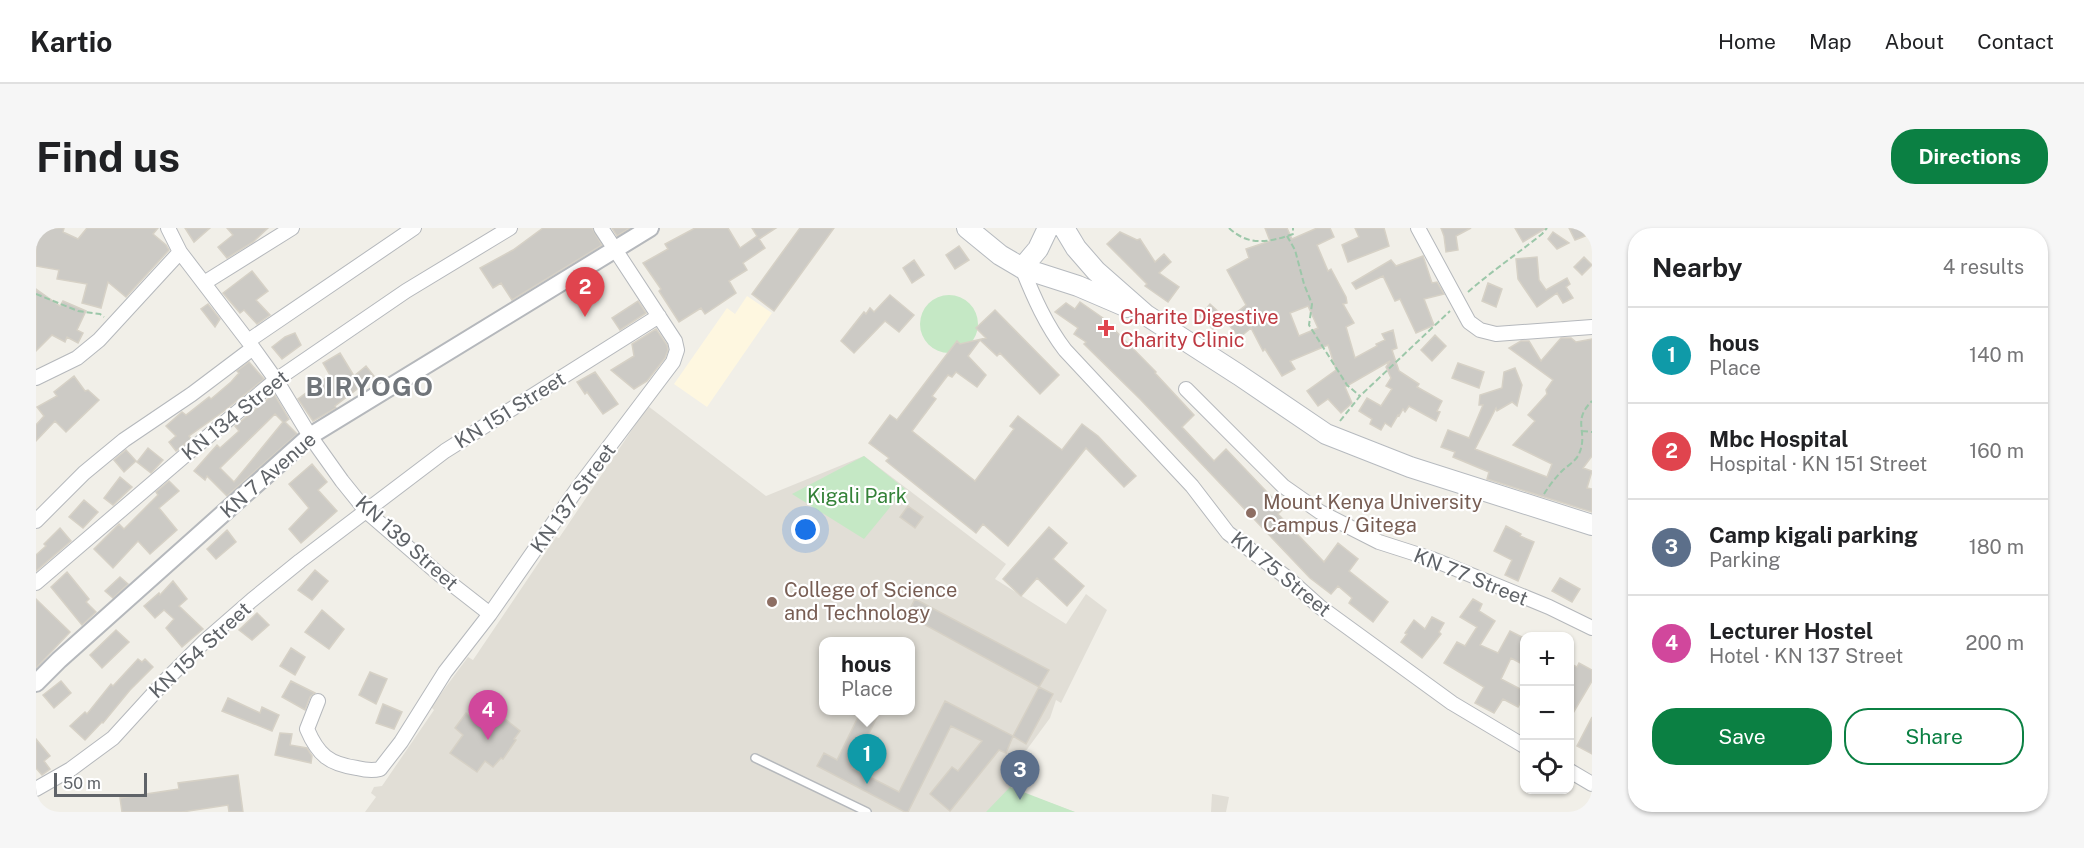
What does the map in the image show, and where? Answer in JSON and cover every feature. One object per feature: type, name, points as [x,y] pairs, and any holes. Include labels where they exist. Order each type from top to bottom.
[{"type":"main road","points":[[967,228],[1000,255],[1022,268],[1078,286],[1146,315]]},
{"type":"main road","points":[[1022,268],[1038,249],[1048,228]]},
{"type":"main road","points":[[1064,228],[1076,248],[1096,271],[1146,315],[1326,434],[1410,466],[1592,525]]},
{"type":"street","name":"KN 139 Street","points":[[168,228],[180,252],[251,344],[310,436],[367,512],[440,575],[490,614]]},
{"type":"street","points":[[204,283],[292,228]]},
{"type":"street","points":[[36,521],[84,474],[124,440],[192,394],[251,344],[414,228]]},
{"type":"street","name":"KN 134 Street","points":[[36,583],[276,380],[406,291],[510,228]]},
{"type":"street","name":"KN 137 Street","points":[[318,701],[307,729],[324,756],[334,764],[373,771],[380,769],[401,742],[445,672],[490,614],[577,489],[673,362],[677,350],[675,341],[601,228]]},
{"type":"street","name":"KN 7 Avenue","points":[[36,683],[310,436],[650,228]]},
{"type":"street","points":[[1418,228],[1469,322],[1480,330],[1496,334],[1592,327]]},
{"type":"street","points":[[36,378],[77,358],[99,340],[180,252]]},
{"type":"street","name":"KN 75 Street","points":[[1022,268],[1038,308],[1051,332],[1065,350],[1192,486],[1228,533],[1290,580],[1320,607],[1452,703],[1520,744]]},
{"type":"street","name":"KN 151 Street","points":[[367,512],[446,451],[658,316]]},
{"type":"street","name":"KN 77 Street","points":[[1186,389],[1283,486],[1320,512],[1379,542],[1432,559],[1592,628]]},
{"type":"street","name":"KN 154 Street","points":[[36,789],[71,770],[112,738],[205,641],[300,561],[367,512]]},
{"type":"street","points":[[1574,774],[1592,784]]},
{"type":"lane","points":[[755,758],[867,812]]},
{"type":"path","points":[[1229,228],[1245,239],[1270,242],[1293,234],[1293,228]]},
{"type":"path","points":[[1345,417],[1360,396],[1441,321],[1458,301],[1491,271],[1503,265],[1547,228]]},
{"type":"path","points":[[1287,236],[1295,250],[1312,304],[1309,325],[1347,385],[1360,396]]},
{"type":"path","points":[[36,294],[78,311],[100,314],[112,325]]},
{"type":"path","points":[[1538,508],[1550,484],[1577,457],[1582,431],[1580,417],[1592,401]]},
{"type":"path","points":[[1582,431],[1592,432]]},
{"type":"shaded area","points":[[747,296],[772,313],[707,407],[674,384],[727,308],[735,314]]},
{"type":"shaded area","name":"College of Science and Technology","points":[[648,406],[766,496],[864,456],[1006,564],[995,579],[1066,624],[1086,594],[1107,610],[1061,703],[1056,700],[1050,718],[1017,763],[1007,763],[1023,777],[1010,788],[1075,812],[365,812],[376,797],[371,793],[374,787],[382,786],[434,710],[431,707],[468,657],[473,660],[556,537],[559,538]]},
{"type":"shaded area","points":[[1212,794],[1229,797],[1226,812],[1211,812]]},
{"type":"green space","points":[[943,295],[955,295],[965,299],[974,308],[978,330],[970,345],[955,353],[943,353],[933,349],[924,340],[920,330],[920,318],[924,308],[933,299]]},
{"type":"green space","name":"Kigali Park","points":[[864,456],[905,489],[864,539],[792,494]]},
{"type":"green space","points":[[1010,787],[1075,812],[986,812]]},
{"type":"building","points":[[36,228],[64,228],[63,232],[78,239],[87,228],[158,228],[153,234],[169,250],[126,297],[108,282],[101,308],[82,303],[87,284],[57,279],[59,270],[36,266]]},
{"type":"building","points":[[185,228],[210,228],[194,242]]},
{"type":"building","points":[[227,228],[268,228],[253,242],[227,258],[218,247],[233,235]]},
{"type":"building","points":[[543,228],[592,228],[602,245],[512,300],[501,283],[493,288],[480,268],[513,250]]},
{"type":"building","points":[[612,228],[630,228],[617,236]]},
{"type":"building","points":[[695,228],[728,228],[740,248],[757,236],[752,228],[776,228],[759,239],[765,248],[743,263],[747,270],[729,281],[736,293],[705,314],[701,308],[679,322],[659,291],[661,289],[643,263],[668,249],[665,244]]},
{"type":"building","points":[[800,228],[834,228],[774,311],[752,294]]},
{"type":"building","points":[[1265,228],[1287,228],[1292,239],[1317,228],[1330,228],[1334,237],[1317,245],[1328,271],[1331,269],[1346,297],[1347,303],[1343,304],[1354,323],[1346,327],[1355,358],[1377,346],[1376,344],[1385,340],[1382,334],[1393,330],[1397,348],[1392,350],[1399,371],[1419,384],[1417,387],[1442,401],[1437,411],[1440,412],[1436,421],[1409,406],[1405,412],[1403,409],[1391,427],[1385,423],[1381,430],[1370,424],[1372,419],[1359,411],[1367,398],[1381,406],[1392,389],[1386,386],[1391,378],[1386,367],[1390,361],[1345,387],[1352,403],[1341,413],[1328,399],[1318,406],[1307,391],[1336,370],[1328,345],[1290,361],[1295,369],[1282,376],[1265,349],[1263,351],[1251,328],[1239,338],[1226,321],[1246,305],[1227,270],[1249,258],[1246,249],[1270,241]],"holes":[[[1308,306],[1318,328],[1299,336],[1290,313]]]},
{"type":"building","points":[[1355,228],[1384,228],[1389,246],[1348,262],[1342,245],[1359,237]]},
{"type":"building","points":[[1441,228],[1471,228],[1456,236],[1458,250],[1446,252]]},
{"type":"building","points":[[1515,228],[1546,228],[1523,242]]},
{"type":"building","points":[[1569,228],[1581,228],[1585,236],[1575,240]]},
{"type":"building","points":[[1120,232],[1137,240],[1140,239],[1155,262],[1164,254],[1171,262],[1159,273],[1179,287],[1168,302],[1145,286],[1147,284],[1107,244]]},
{"type":"building","points":[[1553,232],[1569,243],[1557,249],[1548,239]]},
{"type":"building","points":[[959,246],[969,260],[955,269],[946,255]]},
{"type":"building","points":[[1423,256],[1432,283],[1437,282],[1444,294],[1424,299],[1434,325],[1416,333],[1400,299],[1395,301],[1383,276],[1356,289],[1352,283],[1391,260],[1396,266]]},
{"type":"building","points":[[1537,257],[1539,280],[1546,290],[1567,278],[1570,284],[1566,287],[1573,298],[1563,303],[1557,293],[1537,307],[1518,279],[1516,259]]},
{"type":"building","points":[[1584,257],[1592,265],[1582,275],[1574,267]]},
{"type":"building","points":[[914,260],[924,275],[912,283],[903,268]]},
{"type":"building","points":[[252,271],[268,291],[256,300],[270,315],[257,324],[244,310],[240,313],[223,293]]},
{"type":"building","points":[[1488,283],[1502,289],[1496,307],[1482,301]]},
{"type":"building","points":[[36,289],[60,306],[63,301],[86,311],[77,330],[83,333],[78,343],[67,337],[65,342],[52,335],[36,351]]},
{"type":"building","points":[[890,295],[914,315],[899,332],[885,321],[854,353],[841,341],[864,312],[866,314],[870,308],[874,312]]},
{"type":"building","points":[[638,301],[646,313],[620,330],[612,318]]},
{"type":"building","points":[[1080,302],[1103,318],[1194,415],[1182,427],[1214,461],[1226,449],[1283,509],[1278,514],[1324,562],[1338,543],[1358,559],[1349,571],[1388,602],[1373,622],[1349,603],[1352,598],[1338,586],[1331,594],[1310,578],[1140,399],[1084,344],[1086,342],[1074,334],[1078,328],[1055,312],[1066,303],[1075,309]]},
{"type":"building","points":[[208,304],[220,319],[215,327],[201,309]]},
{"type":"building","points":[[1210,304],[1224,317],[1213,329],[1200,316]]},
{"type":"building","points":[[995,310],[1059,375],[1040,394],[1000,353],[997,356],[980,340],[968,356],[986,375],[977,387],[956,372],[952,377],[948,375],[932,396],[936,399],[912,431],[975,481],[1014,429],[1010,426],[1018,416],[1062,450],[1082,424],[1098,436],[1136,476],[1124,487],[1086,448],[1008,546],[983,524],[976,533],[886,461],[889,458],[869,443],[890,415],[897,420],[957,341],[960,344],[986,338],[976,328]]},
{"type":"building","points":[[656,329],[668,350],[665,358],[647,381],[634,389],[611,370],[634,356],[632,344]]},
{"type":"building","points":[[295,333],[301,345],[282,359],[272,347]]},
{"type":"building","points":[[1435,335],[1446,346],[1432,361],[1421,350]]},
{"type":"building","points":[[1561,338],[1571,338],[1576,342],[1592,339],[1592,456],[1583,468],[1592,471],[1587,488],[1592,489],[1592,512],[1487,479],[1489,472],[1453,457],[1455,452],[1441,447],[1448,430],[1469,438],[1483,405],[1479,405],[1480,395],[1502,388],[1504,372],[1515,368],[1522,385],[1517,406],[1512,402],[1497,411],[1496,408],[1475,449],[1547,477],[1552,464],[1513,445],[1535,421],[1528,415],[1547,394],[1546,390],[1553,380],[1509,348],[1521,341],[1529,341],[1541,361]]},
{"type":"building","points":[[340,353],[354,376],[366,366],[374,376],[335,406],[336,408],[313,421],[298,399],[330,375],[323,363]]},
{"type":"building","points":[[249,362],[264,379],[189,436],[191,439],[176,451],[169,442],[176,436],[166,426],[182,412],[186,415],[209,397],[211,399],[231,382],[239,373],[237,371]]},
{"type":"building","points":[[1458,363],[1484,372],[1479,388],[1452,378]]},
{"type":"building","points":[[595,372],[618,404],[603,414],[577,382]]},
{"type":"building","points":[[74,376],[85,391],[88,390],[99,400],[66,432],[55,421],[36,441],[36,425],[44,416],[37,407],[57,396],[54,392]]},
{"type":"building","points":[[274,394],[289,419],[285,422],[297,434],[227,496],[207,476],[205,480],[194,471],[217,445],[220,448],[239,431],[235,426]],"holes":[[[275,414],[283,422],[234,482],[220,468]]]},
{"type":"building","points":[[148,448],[163,460],[151,473],[137,462]]},
{"type":"building","points":[[126,450],[136,461],[124,472],[114,460]]},
{"type":"building","points":[[312,464],[327,482],[318,490],[337,511],[301,543],[289,529],[309,508],[289,484]]},
{"type":"building","points":[[120,477],[132,487],[113,505],[104,498]]},
{"type":"building","points":[[169,481],[179,491],[159,508],[177,530],[150,554],[138,541],[113,568],[94,549],[119,524],[124,529],[158,495],[156,492]]},
{"type":"building","points":[[84,500],[98,512],[83,528],[69,517]]},
{"type":"building","points":[[908,506],[923,517],[915,528],[900,517]]},
{"type":"building","points":[[1506,526],[1534,542],[1518,581],[1505,575],[1512,560],[1494,551]]},
{"type":"building","points":[[1049,527],[1067,543],[1053,559],[1084,586],[1067,606],[1037,578],[1021,596],[1003,579]]},
{"type":"building","points":[[60,528],[71,541],[36,571],[36,555]]},
{"type":"building","points":[[227,530],[236,542],[216,559],[207,549]]},
{"type":"building","points":[[315,570],[328,581],[312,600],[298,590]]},
{"type":"building","points":[[67,572],[89,599],[86,602],[96,612],[82,625],[51,587]]},
{"type":"building","points":[[120,577],[128,584],[113,598],[105,591]]},
{"type":"building","points":[[1560,578],[1580,589],[1572,602],[1552,591]]},
{"type":"building","points":[[173,581],[187,599],[179,606],[203,629],[182,647],[166,628],[174,619],[164,610],[155,618],[144,606],[159,593],[160,595]]},
{"type":"building","points":[[36,599],[70,632],[36,668]]},
{"type":"building","points":[[915,599],[1049,670],[1039,687],[907,615]]},
{"type":"building","points":[[1473,599],[1482,604],[1479,611],[1495,621],[1480,645],[1498,653],[1510,631],[1520,636],[1520,663],[1511,658],[1501,679],[1520,689],[1518,707],[1503,699],[1494,713],[1475,703],[1484,687],[1444,663],[1457,642],[1465,646],[1477,627],[1460,617]]},
{"type":"building","points":[[322,610],[344,629],[329,649],[305,632]]},
{"type":"building","points":[[257,613],[269,625],[252,640],[239,630]]},
{"type":"building","points":[[1432,617],[1444,623],[1439,632],[1441,634],[1422,658],[1401,642],[1414,620],[1425,629]]},
{"type":"building","points":[[116,630],[129,642],[102,668],[90,655]]},
{"type":"building","points":[[291,648],[305,657],[295,675],[280,666]]},
{"type":"building","points":[[138,659],[142,662],[145,659],[153,667],[85,740],[70,726],[85,712],[87,714],[111,684],[113,686]]},
{"type":"building","points":[[1579,663],[1592,670],[1592,681],[1574,712],[1574,666],[1577,667]]},
{"type":"building","points":[[370,672],[387,679],[376,704],[359,695]]},
{"type":"building","points":[[61,681],[71,693],[54,708],[43,695]]},
{"type":"building","points":[[291,681],[315,693],[310,697],[305,710],[282,697]]},
{"type":"building","points":[[1039,687],[1053,694],[1026,744],[1013,736]]},
{"type":"building","points":[[228,698],[260,713],[262,707],[279,715],[272,731],[222,711]]},
{"type":"building","points":[[945,701],[1013,736],[1006,753],[999,750],[950,811],[930,794],[952,767],[958,771],[982,741],[951,726],[908,812],[905,812],[817,766],[824,753],[837,760],[859,715],[878,715],[852,768],[899,792]]},
{"type":"building","points":[[383,704],[402,712],[394,729],[376,723]]},
{"type":"building","points":[[482,706],[520,731],[503,759],[501,758],[493,767],[485,761],[477,772],[450,753],[463,735],[455,728],[466,713],[473,719]]},
{"type":"building","points":[[1592,717],[1592,754],[1577,746]]},
{"type":"building","points":[[280,733],[292,734],[290,745],[307,748],[312,756],[311,763],[275,755]]},
{"type":"building","points":[[36,739],[50,756],[44,761],[50,769],[42,775],[36,768]]},
{"type":"building","points":[[238,775],[243,812],[229,812],[228,805],[182,812],[122,812],[120,798],[179,789],[178,783]]},
{"type":"place","name":"Mbc Hospital","points":[[585,317]]},
{"type":"place","name":"Charite Digestive Charity Clinic","points":[[1106,328]]},
{"type":"place","name":"Mount Kenya University Campus / Gitega","points":[[1251,513]]},
{"type":"place","name":"College of Science and Technology","points":[[772,602]]},
{"type":"place","name":"Lecturer Hostel","points":[[488,740]]},
{"type":"place","name":"hous","points":[[867,784]]},
{"type":"place","name":"Camp kigali parking","points":[[1020,800]]},
{"type":"district","name":"BIRYOGO","points":[[370,386]]}]
